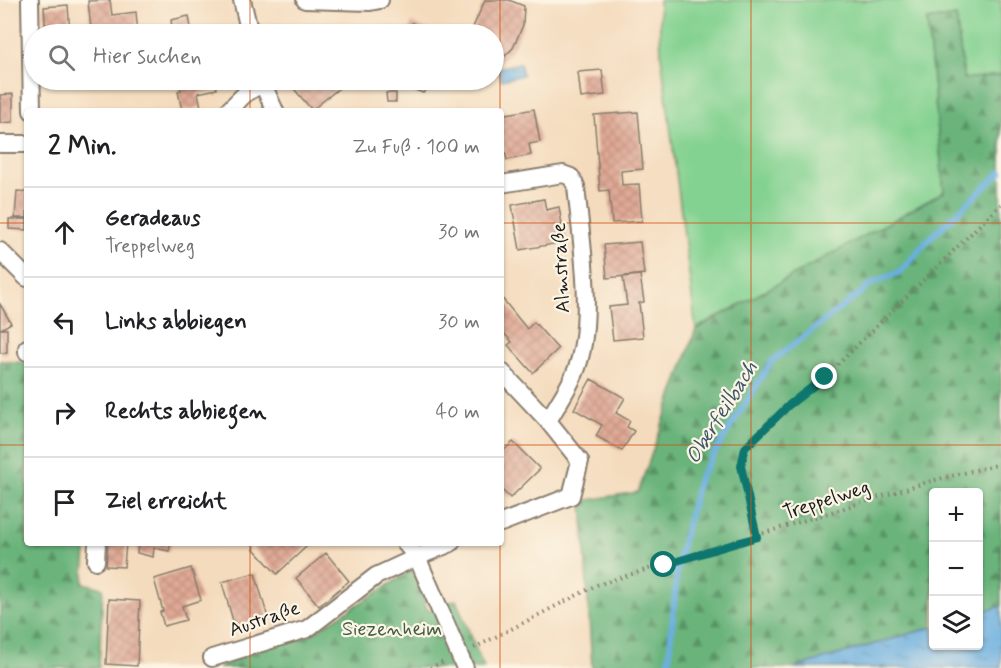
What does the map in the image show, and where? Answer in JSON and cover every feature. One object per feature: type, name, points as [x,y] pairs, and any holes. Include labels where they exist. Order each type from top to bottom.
[{"type":"street","points":[[30,0],[30,24]]},
{"type":"street","points":[[242,0],[248,24]]},
{"type":"street","points":[[305,0],[370,2],[380,0]]},
{"type":"street","points":[[32,90],[32,108]]},
{"type":"street","points":[[231,108],[250,90]]},
{"type":"street","points":[[265,90],[274,108]]},
{"type":"street","points":[[0,144],[24,144]]},
{"type":"street","name":"Almstraße","points":[[504,184],[562,174],[571,177],[576,186],[585,295],[584,335],[575,371],[548,421]]},
{"type":"street","points":[[0,250],[24,275]]},
{"type":"street","points":[[504,374],[548,421],[580,461],[571,496],[504,523]]},
{"type":"street","points":[[96,561],[97,546]]},
{"type":"street","points":[[408,546],[417,557],[462,662]]},
{"type":"street","name":"Austraße","points":[[212,657],[307,629],[376,576],[444,546]]},
{"type":"path","points":[[757,537],[741,466],[745,448],[789,405],[825,377],[1001,204]]},
{"type":"path","name":"Treppelweg","points":[[430,668],[462,662],[597,585],[931,481],[1001,464]]},
{"type":"green space","points":[[659,0],[1001,0],[1001,75],[964,79],[956,16],[927,20],[944,192],[696,329],[661,55]]},
{"type":"green space","points":[[956,16],[964,79],[1001,75],[1001,606],[983,612],[983,488],[929,488],[929,628],[793,668],[592,668],[582,501],[638,492],[696,329],[944,192],[927,20]]},
{"type":"green space","points":[[0,361],[24,363],[24,546],[87,546],[83,583],[103,588],[99,668],[0,668]]},
{"type":"green space","name":"Siezenheim","points":[[412,570],[428,611],[456,600],[484,668],[218,668],[254,651],[308,636]]},
{"type":"water","points":[[520,63],[523,75],[504,79],[504,67]]},
{"type":"water","points":[[1001,606],[1001,668],[793,668],[929,628],[929,650],[983,650],[983,612]]},
{"type":"building","points":[[110,0],[112,15],[136,12],[137,24],[90,24],[88,1]]},
{"type":"building","points":[[485,0],[509,0],[524,6],[523,25],[513,48],[504,57],[504,24],[474,24]]},
{"type":"building","points":[[68,5],[69,24],[45,24],[44,7]]},
{"type":"building","points":[[189,16],[190,24],[172,24],[171,20]]},
{"type":"building","points":[[602,70],[605,95],[581,98],[578,72]]},
{"type":"building","points":[[212,90],[198,93],[201,107],[196,108],[181,108],[178,91]]},
{"type":"building","points":[[295,90],[337,90],[314,108],[310,108]]},
{"type":"building","points":[[386,93],[396,93],[396,102],[387,102]]},
{"type":"building","points":[[13,94],[13,122],[0,123],[0,95]]},
{"type":"building","points":[[534,109],[540,142],[529,144],[531,155],[507,160],[504,148],[504,114]]},
{"type":"building","points":[[638,112],[643,169],[621,171],[622,185],[639,184],[642,221],[612,223],[609,190],[600,191],[594,115]]},
{"type":"building","points":[[17,191],[24,192],[24,218],[15,218]]},
{"type":"building","points":[[544,199],[546,210],[559,207],[565,242],[520,250],[512,205]]},
{"type":"building","points":[[9,219],[24,219],[24,230],[9,229]]},
{"type":"building","points":[[640,242],[644,274],[607,278],[604,245]]},
{"type":"building","points":[[640,275],[644,302],[639,303],[643,337],[613,340],[609,307],[627,305],[623,277]]},
{"type":"building","points":[[504,301],[527,329],[534,322],[558,349],[533,373],[508,345],[512,342],[504,333]]},
{"type":"building","points":[[0,304],[11,323],[1,329],[7,329],[7,353],[0,353]]},
{"type":"building","points":[[591,379],[625,398],[616,413],[630,421],[627,427],[634,431],[622,451],[596,436],[602,425],[574,409]]},
{"type":"building","points":[[513,442],[540,469],[510,498],[504,492],[504,450]]},
{"type":"building","points":[[108,546],[126,546],[124,567],[106,566]]},
{"type":"building","points":[[138,546],[170,546],[169,551],[154,548],[153,557],[137,553]]},
{"type":"building","points":[[307,546],[277,574],[254,549],[255,547]]},
{"type":"building","points":[[326,553],[349,581],[319,606],[296,578]]},
{"type":"building","points":[[191,568],[201,600],[182,606],[186,620],[164,626],[160,612],[163,611],[154,579]]},
{"type":"building","points":[[255,573],[268,618],[235,628],[222,582]]},
{"type":"building","points":[[109,599],[140,601],[137,666],[106,664]]},
{"type":"waterway","name":"Oberfeilbach","points":[[668,668],[678,561],[699,478],[771,362],[873,283],[900,272],[929,239],[1001,172]]},
{"type":"route","points":[[664,565],[757,537],[741,466],[745,448],[789,405],[825,377]]}]
